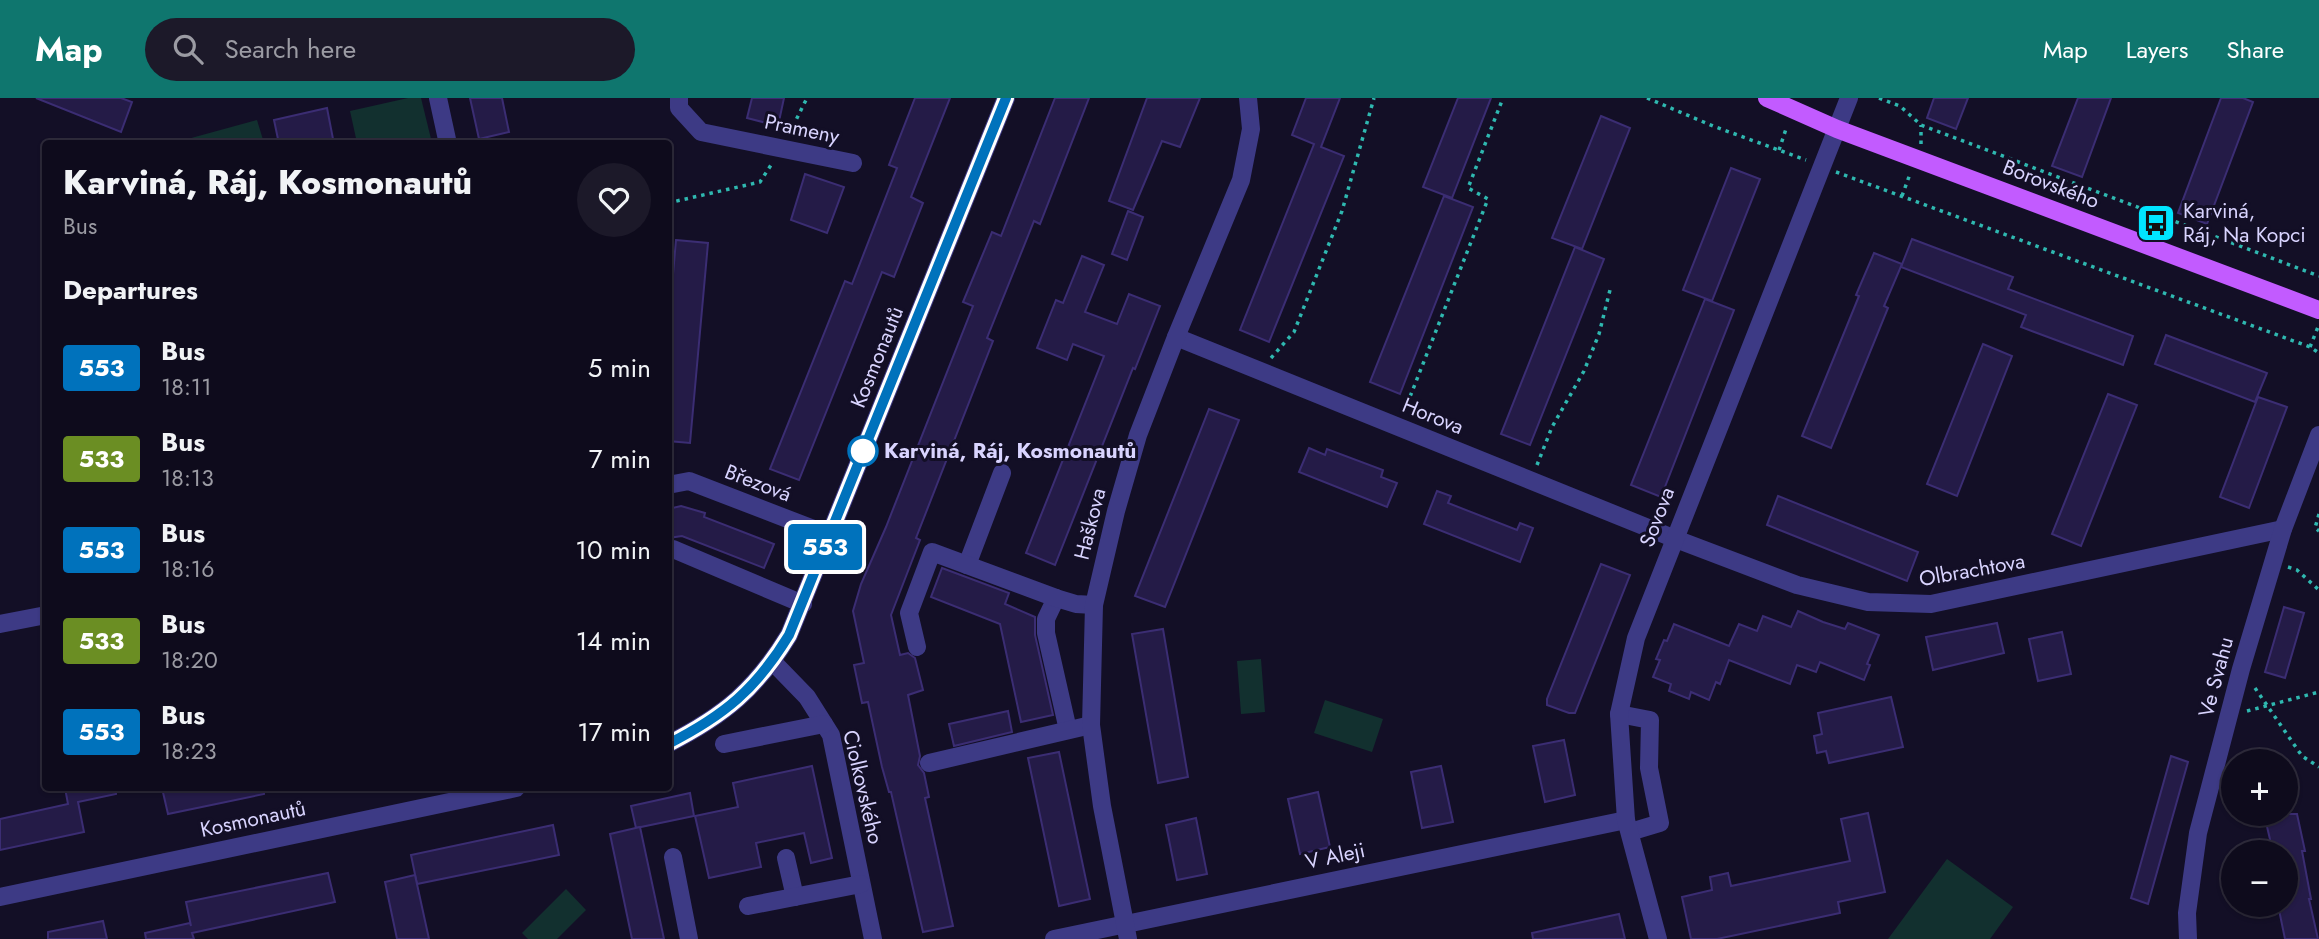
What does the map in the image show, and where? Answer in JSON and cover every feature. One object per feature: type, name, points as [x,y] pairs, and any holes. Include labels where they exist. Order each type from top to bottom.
[{"type":"main road","name":"Borovského","points":[[1768,98],[1837,129],[2319,310]]},
{"type":"street","points":[[438,98],[447,140]]},
{"type":"street","name":"Prameny","points":[[679,98],[679,108],[701,132],[853,163]]},
{"type":"street","name":"Kosmonautů","points":[[672,742],[739,700],[773,662],[789,635],[1006,98]]},
{"type":"street","name":"Haškova","points":[[1126,931],[1102,806],[1091,725],[1094,605],[1116,511],[1138,435],[1241,180],[1251,129],[1248,98]]},
{"type":"street","name":"Sovova","points":[[1658,939],[1628,826],[1619,714],[1636,638],[1673,538],[1849,98]]},
{"type":"street","name":"Horova","points":[[1176,337],[1673,538]]},
{"type":"street","name":"Ve Svahu","points":[[2188,939],[2188,900],[2198,833],[2241,669],[2283,529],[2319,435]]},
{"type":"street","points":[[967,565],[1002,473]]},
{"type":"street","name":"Březová","points":[[672,484],[689,481],[829,535]]},
{"type":"street","name":"Olbrachtova","points":[[1673,538],[1797,585],[1868,602],[1931,604],[2283,529]]},
{"type":"street","points":[[672,549],[803,604]]},
{"type":"street","points":[[917,647],[909,613],[932,552],[1056,598],[1076,604],[1094,605]]},
{"type":"street","points":[[1056,598],[1046,619],[1046,633],[1068,730]]},
{"type":"street","points":[[0,624],[42,616]]},
{"type":"street","name":"Ciolkovského","points":[[773,662],[807,697],[831,735],[873,939]]},
{"type":"street","name":"V Aleji","points":[[1054,939],[1126,931],[1628,826],[1660,823],[1649,768],[1650,720],[1619,714]]},
{"type":"street","points":[[724,744],[824,724]]},
{"type":"street","points":[[929,763],[1091,725]]},
{"type":"street","name":"Kosmonautů","points":[[0,897],[502,791]]},
{"type":"street","points":[[673,858],[689,939]]},
{"type":"street","points":[[786,858],[795,897]]},
{"type":"street","points":[[748,906],[861,884]]},
{"type":"path","points":[[672,202],[760,182],[782,148],[807,98]]},
{"type":"path","points":[[1263,372],[1274,353],[1294,332],[1342,211],[1374,98]]},
{"type":"path","points":[[1398,426],[1488,199],[1468,188],[1503,98]]},
{"type":"path","points":[[1647,98],[1821,167],[2310,347],[2319,353]]},
{"type":"path","points":[[1879,98],[1900,106],[1921,125],[2319,276]]},
{"type":"path","points":[[1532,480],[1552,427],[1584,371],[1600,334],[1611,286]]},
{"type":"path","points":[[2310,347],[2319,325]]},
{"type":"path","points":[[2319,514],[2315,528],[2319,531]]},
{"type":"path","points":[[2273,563],[2297,570],[2319,590]]},
{"type":"path","points":[[2241,669],[2302,756],[2319,767]]},
{"type":"path","points":[[2229,717],[2319,692]]},
{"type":"green space","points":[[408,98],[421,98],[431,140],[356,140],[350,111]]},
{"type":"green space","points":[[257,120],[263,140],[184,140]]},
{"type":"green space","points":[[1261,659],[1265,712],[1241,714],[1237,661]]},
{"type":"green space","points":[[1325,700],[1383,719],[1372,752],[1314,733]]},
{"type":"green space","points":[[1947,859],[2013,907],[1990,939],[1888,939]]},
{"type":"green space","points":[[566,889],[586,910],[557,939],[528,939],[522,933]]},
{"type":"building","points":[[36,98],[121,98],[132,102],[121,132]]},
{"type":"building","points":[[470,98],[502,98],[509,132],[479,139]]},
{"type":"building","points":[[752,98],[784,98],[778,126],[747,118]]},
{"type":"building","points":[[915,98],[950,98],[911,197],[923,203],[894,277],[882,272],[799,480],[770,469],[845,281],[852,284],[897,168],[889,165]]},
{"type":"building","points":[[1055,98],[1089,98],[1040,224],[1034,221],[987,338],[993,341],[916,538],[920,540],[891,615],[900,655],[908,653],[915,658],[923,690],[908,695],[920,756],[918,765],[924,773],[929,797],[925,798],[953,926],[923,932],[868,702],[862,703],[854,665],[864,663],[853,611],[861,584],[973,306],[963,302],[992,232],[1001,236]]},
{"type":"building","points":[[1147,98],[1200,98],[1180,147],[1162,141],[1133,210],[1109,201]]},
{"type":"building","points":[[1306,98],[1340,98],[1321,147],[1344,156],[1269,342],[1240,330],[1314,144],[1292,135]]},
{"type":"building","points":[[1458,98],[1491,98],[1452,198],[1423,187]]},
{"type":"building","points":[[1934,98],[1968,98],[1956,129],[1927,118]]},
{"type":"building","points":[[2078,98],[2111,98],[2082,177],[2052,166]]},
{"type":"building","points":[[2221,98],[2243,98],[2253,102],[2207,224],[2178,213]]},
{"type":"building","points":[[327,108],[333,140],[278,140],[274,120]]},
{"type":"building","points":[[1601,116],[1630,128],[1582,249],[1552,238]]},
{"type":"building","points":[[1731,168],[1760,179],[1712,301],[1683,290]]},
{"type":"building","points":[[805,174],[844,187],[827,233],[791,220]]},
{"type":"building","points":[[1444,196],[1473,207],[1400,394],[1370,382]]},
{"type":"building","points":[[1128,211],[1143,217],[1127,260],[1112,254]]},
{"type":"building","points":[[1912,239],[2013,277],[2008,289],[2133,336],[2123,365],[2021,327],[2026,315],[1901,267]]},
{"type":"building","points":[[676,240],[708,243],[690,443],[672,441],[672,286]]},
{"type":"building","points":[[1575,247],[1604,259],[1530,445],[1501,434]]},
{"type":"building","points":[[1874,253],[1902,264],[1884,306],[1888,308],[1831,448],[1802,436]]},
{"type":"building","points":[[1082,256],[1104,265],[1085,312],[1117,324],[1129,294],[1160,306],[1055,565],[1026,553],[1104,356],[1073,344],[1067,360],[1037,348],[1056,300],[1063,303]]},
{"type":"building","points":[[1705,299],[1734,310],[1661,497],[1631,485]]},
{"type":"building","points":[[2166,335],[2267,373],[2255,402],[2155,364]]},
{"type":"building","points":[[1983,344],[2012,356],[1957,496],[1927,484]]},
{"type":"building","points":[[2108,394],[2137,405],[2081,546],[2052,534]]},
{"type":"building","points":[[2258,397],[2287,407],[2249,508],[2220,497]]},
{"type":"building","points":[[1209,409],[1239,420],[1165,607],[1135,596]]},
{"type":"building","points":[[1309,448],[1325,455],[1327,449],[1383,470],[1381,477],[1397,483],[1387,507],[1299,472]]},
{"type":"building","points":[[1437,491],[1451,496],[1448,503],[1517,530],[1520,523],[1533,528],[1520,562],[1424,524]]},
{"type":"building","points":[[1778,496],[1918,552],[1907,581],[1767,525]]},
{"type":"building","points":[[681,506],[705,513],[704,517],[774,544],[764,568],[682,536],[672,537],[672,508]]},
{"type":"building","points":[[1601,564],[1630,575],[1575,713],[1569,713],[1547,705],[1547,699]]},
{"type":"building","points":[[942,568],[1009,593],[1005,604],[1035,617],[1035,635],[1053,715],[1021,722],[1000,624],[931,597]]},
{"type":"building","points":[[2284,607],[2304,613],[2285,678],[2265,672]]},
{"type":"building","points":[[1798,611],[1845,629],[1848,623],[1879,635],[1867,664],[1870,665],[1864,680],[1820,662],[1816,672],[1797,665],[1790,684],[1729,660],[1720,684],[1716,682],[1709,700],[1691,692],[1689,699],[1669,691],[1671,684],[1653,677],[1660,660],[1656,659],[1674,624],[1729,646],[1739,624],[1757,631],[1763,616],[1791,627]]},
{"type":"building","points":[[1997,623],[2004,653],[1933,670],[1926,637]]},
{"type":"building","points":[[1163,629],[1188,777],[1158,783],[1132,634]]},
{"type":"building","points":[[2062,632],[2071,674],[2038,681],[2029,639]]},
{"type":"building","points":[[1891,697],[1903,747],[1829,763],[1826,751],[1817,753],[1814,736],[1822,734],[1818,713]]},
{"type":"building","points":[[1008,711],[1012,732],[954,746],[949,724]]},
{"type":"building","points":[[1564,740],[1575,795],[1545,802],[1533,746]]},
{"type":"building","points":[[1059,752],[1090,899],[1059,906],[1028,758]]},
{"type":"building","points":[[2171,756],[2188,762],[2148,904],[2131,898]]},
{"type":"building","points":[[812,766],[832,858],[811,863],[804,833],[756,843],[761,867],[709,878],[695,816],[738,807],[733,783]]},
{"type":"building","points":[[1441,766],[1453,822],[1422,828],[1411,772]]},
{"type":"building","points":[[66,791],[116,791],[116,794],[78,802],[84,832],[0,850],[0,819],[68,804]]},
{"type":"building","points":[[163,791],[264,791],[264,794],[168,814]]},
{"type":"building","points":[[1318,792],[1330,847],[1300,854],[1288,799]]},
{"type":"building","points":[[690,793],[694,816],[636,828],[631,806]]},
{"type":"building","points":[[1868,813],[1885,892],[1838,902],[1840,913],[1717,939],[1691,939],[1682,897],[1712,890],[1710,877],[1728,873],[1731,886],[1850,861],[1841,819]]},
{"type":"building","points":[[1196,818],[1207,874],[1177,880],[1166,825]]},
{"type":"building","points":[[2298,819],[2305,851],[2302,851],[2309,899],[2318,939],[2285,939],[2280,917],[2298,917],[2298,840],[2270,840],[2267,826],[2298,826]]},
{"type":"building","points":[[553,825],[559,855],[417,884],[411,855]]},
{"type":"building","points":[[640,827],[664,939],[632,939],[610,834]]},
{"type":"building","points":[[328,873],[335,902],[192,933],[194,939],[146,939],[145,933],[190,923],[191,926],[186,902]]},
{"type":"building","points":[[415,875],[429,939],[397,939],[385,882]]},
{"type":"building","points":[[1619,914],[1625,939],[1533,939],[1532,933]]},
{"type":"building","points":[[103,921],[107,939],[48,939],[48,932]]},
{"type":"bus line","name":"553","points":[[672,742],[739,700],[773,662],[789,635],[1006,98]]},
{"type":"place","name":"Karviná, Ráj, Na Kopci","points":[[2156,223]]},
{"type":"place","name":"Karviná, Ráj, Kosmonautů","points":[[863,451]]}]
